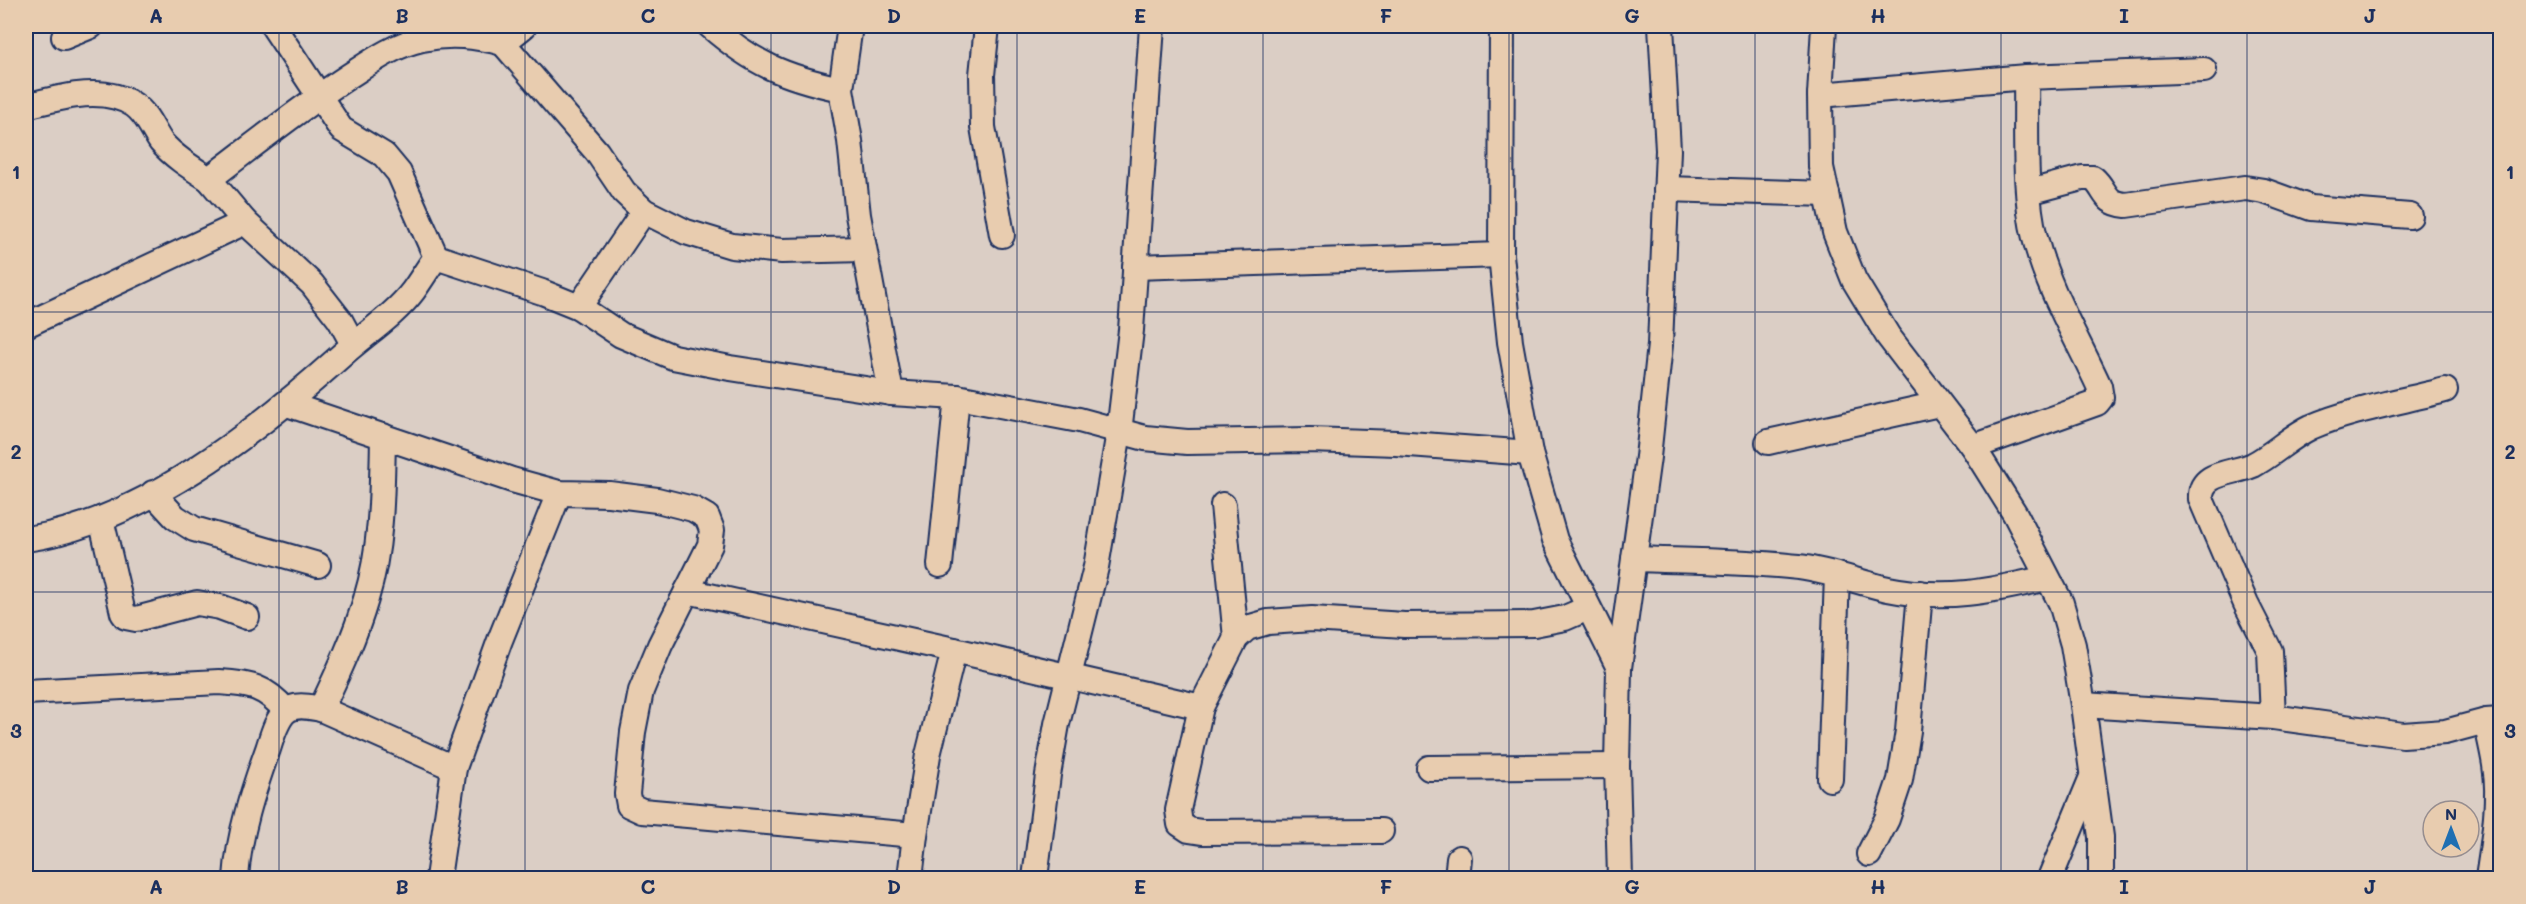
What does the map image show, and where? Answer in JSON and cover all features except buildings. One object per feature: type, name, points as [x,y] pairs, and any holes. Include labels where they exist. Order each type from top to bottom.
[{"type":"street","points":[[64,38],[91,26]]},
{"type":"street","points":[[273,26],[320,95],[328,113],[341,129],[384,155],[399,173],[436,257],[494,274],[579,307],[621,335],[674,357],[891,393],[957,397],[1079,420],[1145,438],[1187,442],[1320,440],[1530,453]]},
{"type":"street","points":[[503,43],[524,26]]},
{"type":"street","points":[[710,26],[779,73],[841,89]]},
{"type":"street","points":[[849,26],[841,89],[850,141],[858,215],[891,393]]},
{"type":"street","points":[[987,26],[982,75],[983,128],[1002,235]]},
{"type":"street","points":[[1035,879],[1050,765],[1096,567],[1119,432],[1135,267],[1152,26]]},
{"type":"street","points":[[1502,26],[1501,255],[1510,342],[1530,453],[1555,540],[1619,668]]},
{"type":"street","points":[[1620,879],[1617,766],[1619,668],[1660,345],[1668,150],[1661,26]]},
{"type":"street","points":[[1824,26],[1820,95],[1821,167],[1835,232],[1854,279],[1888,336],[1973,447],[2015,514],[2061,603],[2073,645],[2083,705],[2101,837],[2101,879]]},
{"type":"street","points":[[209,179],[320,95],[388,51],[421,40],[469,30],[503,43],[597,152],[624,192],[644,211],[686,232],[732,246],[782,251],[864,249]]},
{"type":"street","points":[[1820,95],[2026,77],[2204,70]]},
{"type":"street","points":[[1973,447],[2097,403],[2101,398],[2099,386],[2051,285],[2035,237],[2029,192],[2026,77]]},
{"type":"street","points":[[26,106],[87,94],[121,98],[134,105],[147,117],[162,142],[183,162],[209,179],[245,222],[312,284],[340,320],[353,344]]},
{"type":"street","points":[[2029,192],[2082,178],[2093,178],[2108,199],[2116,204],[2126,205],[2245,188],[2264,191],[2311,208],[2410,216]]},
{"type":"street","points":[[1666,189],[1827,194]]},
{"type":"street","points":[[579,307],[644,211]]},
{"type":"street","points":[[26,325],[245,222]]},
{"type":"street","points":[[1135,267],[1501,255]]},
{"type":"street","points":[[26,539],[61,533],[101,519],[153,493],[214,457],[287,404],[353,344],[389,316],[413,292],[436,257]]},
{"type":"street","points":[[2273,717],[2270,651],[2246,604],[2201,499],[2200,490],[2203,483],[2210,478],[2252,465],[2313,427],[2445,390]]},
{"type":"street","points":[[940,565],[957,397]]},
{"type":"street","points":[[287,404],[512,480],[559,493],[609,494],[657,500],[693,509],[707,517],[712,530],[710,545],[660,645],[641,691],[632,742],[627,794],[629,805],[642,811],[915,835]]},
{"type":"street","points":[[1768,442],[1939,404]]},
{"type":"street","points":[[321,709],[347,652],[367,598],[379,542],[383,436]]},
{"type":"street","points":[[153,493],[175,517],[194,529],[318,565]]},
{"type":"street","points":[[438,879],[453,768],[500,640],[559,493]]},
{"type":"street","points":[[1223,505],[1236,638]]},
{"type":"street","points":[[101,519],[126,617],[136,619],[197,603],[247,616]]},
{"type":"street","points":[[1634,559],[1798,567],[1837,574],[1889,589],[1958,595],[2000,589],[2047,578]]},
{"type":"street","points":[[1830,779],[1837,574]]},
{"type":"street","points":[[687,591],[1201,707]]},
{"type":"street","points":[[1869,854],[1887,819],[1900,780],[1908,731],[1920,593]]},
{"type":"street","points":[[1381,831],[1202,832],[1189,830],[1180,824],[1178,810],[1201,707],[1236,638],[1247,628],[1268,622],[1312,619],[1404,625],[1534,624],[1565,618],[1588,608]]},
{"type":"street","points":[[910,879],[928,755],[954,650]]},
{"type":"street","points":[[26,692],[219,682],[261,688],[275,698],[286,711]]},
{"type":"street","points":[[236,879],[238,850],[252,795],[276,726],[286,711],[301,705],[321,709],[453,768]]},
{"type":"street","points":[[2083,705],[2273,717],[2403,735],[2445,732],[2493,720],[2497,793],[2488,879]]},
{"type":"street","points":[[1429,768],[1617,766]]},
{"type":"street","points":[[2050,879],[2092,777]]}]
